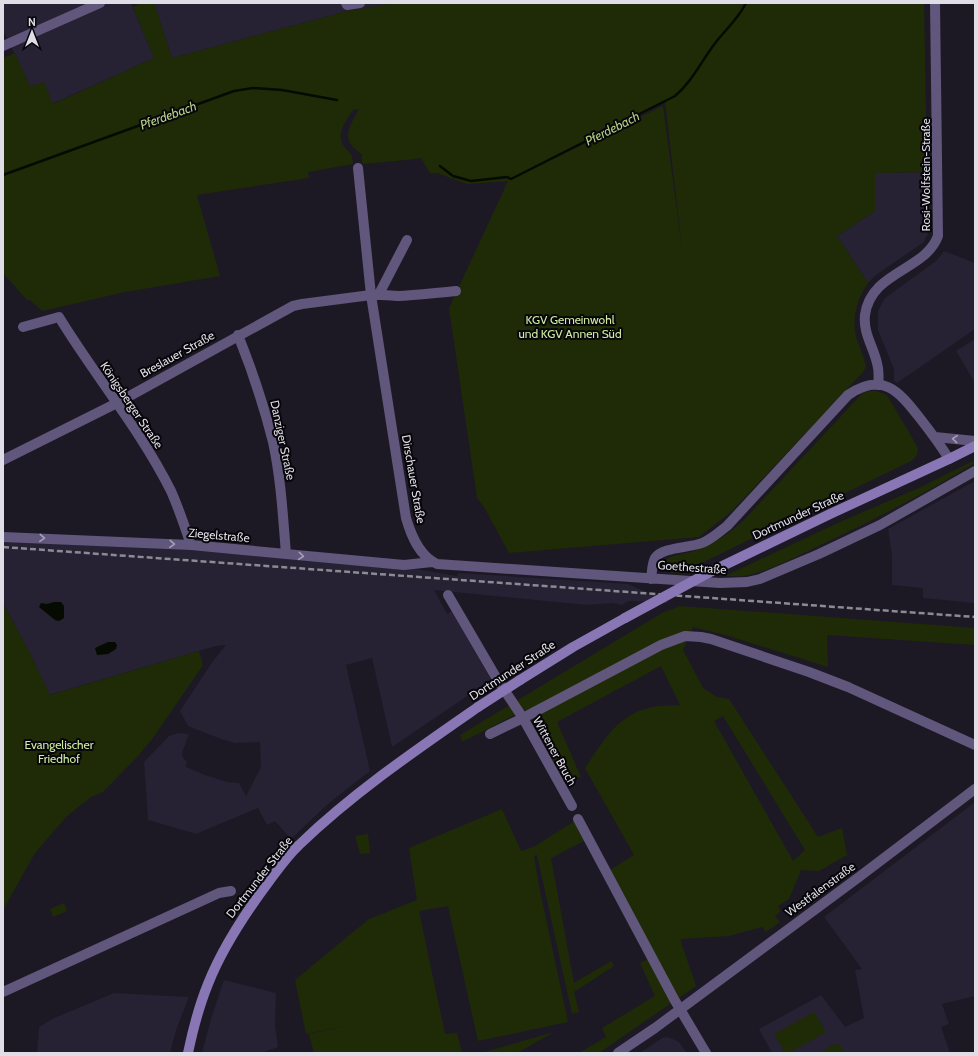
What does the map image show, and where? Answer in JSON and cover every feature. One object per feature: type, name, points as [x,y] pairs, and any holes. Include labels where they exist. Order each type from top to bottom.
[{"type":"main road","name":"Dortmunder Straße","points":[[188,1053],[199,1010],[208,985],[224,949],[240,921],[290,854],[359,793],[478,707],[573,647],[708,573],[830,514],[949,460],[975,446]]},
{"type":"street","points":[[3,46],[100,3]]},
{"type":"street","points":[[346,3],[347,5],[360,3]]},
{"type":"street","name":"Rosi-Wolfstein-Straße","points":[[878,384],[879,374],[877,362],[865,326],[866,314],[873,294],[881,285],[926,254],[936,243],[938,236],[935,3]]},
{"type":"street","name":"Dirschauer Straße","points":[[358,168],[406,518],[416,544],[432,562]]},
{"type":"street","points":[[407,240],[375,295],[408,295],[456,291]]},
{"type":"street","name":"Breslauer Straße","points":[[3,460],[117,403],[238,335],[297,304],[375,295]]},
{"type":"street","name":"Königsberger Straße","points":[[23,327],[59,317],[76,345],[117,403],[165,479],[180,510],[191,545]]},
{"type":"street","name":"Danziger Straße","points":[[238,335],[254,375],[272,442],[282,501],[286,554]]},
{"type":"street","points":[[878,384],[889,387],[901,395],[935,437],[949,460]]},
{"type":"street","name":"Goethestraße","points":[[878,384],[863,387],[848,395],[727,526],[716,535],[702,543],[664,552],[656,556],[653,562],[652,579],[720,583],[747,582],[760,579],[819,554],[880,525],[975,471]]},
{"type":"street","points":[[935,437],[975,441]]},
{"type":"street","name":"Ziegelstraße","points":[[3,537],[191,545],[404,565],[432,562]]},
{"type":"street","points":[[432,562],[437,564],[652,579]]},
{"type":"street","name":"Wittener Bruch","points":[[448,595],[497,679],[520,714],[572,806]]},
{"type":"street","points":[[520,714],[661,645],[680,637],[692,636],[711,639],[810,672],[848,687],[975,745]]},
{"type":"street","name":"Wittener Bruch","points":[[490,734],[520,714]]},
{"type":"street","name":"Westfalenstraße","points":[[618,1053],[655,1028],[975,789]]},
{"type":"street","points":[[578,819],[680,1009],[706,1053]]},
{"type":"street","points":[[3,992],[213,896],[231,891]]},
{"type":"shaded area","points":[[3,3],[131,3],[154,58],[52,104],[30,86],[3,30]]},
{"type":"shaded area","points":[[154,3],[394,3],[348,11],[172,58]]},
{"type":"shaded area","points":[[927,172],[928,233],[924,242],[876,275],[868,283],[837,236],[875,211],[875,173]]},
{"type":"shaded area","points":[[944,251],[975,263],[975,329],[897,383],[894,381],[894,369],[878,330],[878,311],[885,298],[936,261]]},
{"type":"shaded area","points":[[975,339],[975,383],[956,351]]},
{"type":"shaded area","points":[[975,481],[975,603],[923,598],[923,588],[892,585],[892,556],[888,529]]},
{"type":"shaded area","points":[[3,539],[144,546],[416,569],[457,576],[458,573],[628,584],[670,603],[629,601],[622,605],[613,603],[587,605],[434,590],[447,614],[452,611],[491,680],[392,747],[372,658],[346,665],[370,771],[329,803],[291,839],[275,821],[267,825],[258,808],[196,834],[148,820],[144,762],[169,736],[178,733],[189,734],[182,753],[183,758],[187,762],[186,767],[227,782],[239,783],[246,796],[261,767],[260,742],[235,743],[221,739],[188,726],[180,711],[213,661],[226,645],[216,646],[49,695],[30,653],[3,603]]},
{"type":"shaded area","points":[[61,602],[64,606],[64,618],[59,621],[55,620],[39,607],[41,603],[47,604]]},
{"type":"shaded area","points":[[108,642],[115,642],[117,645],[116,649],[108,654],[97,655],[95,648]]},
{"type":"shaded area","points":[[975,802],[975,996],[942,1004],[949,1024],[941,1027],[950,1053],[772,1053],[759,1029],[821,995],[845,1027],[864,1018],[855,970],[862,969],[824,917]]},
{"type":"shaded area","points":[[224,980],[276,993],[275,1025],[278,1047],[261,1053],[202,1053]]},
{"type":"shaded area","points":[[114,993],[189,997],[176,1030],[170,1053],[37,1053],[39,1027],[52,1019]]},
{"type":"shaded area","points":[[668,1037],[679,1042],[687,1053],[640,1053],[662,1038]]},
{"type":"green space","name":"KGV Gemeinwohl und KGV Annen Süd","points":[[142,3],[154,3],[172,58],[348,11],[394,3],[924,3],[927,172],[875,173],[875,211],[837,236],[868,283],[860,296],[854,325],[857,340],[866,367],[863,372],[732,511],[699,537],[509,553],[484,507],[477,498],[449,308],[508,181],[467,184],[437,173],[430,173],[421,158],[362,164],[362,154],[350,144],[348,139],[349,128],[359,109],[353,110],[341,131],[341,140],[345,148],[351,154],[353,164],[308,172],[309,178],[197,195],[220,276],[125,292],[42,311],[30,300],[27,300],[3,273],[3,58],[15,53],[30,86],[44,82],[53,104],[154,58],[133,7]],"holes":[[[665,101],[683,256],[663,106],[508,181]]]},
{"type":"green space","points":[[876,391],[887,395],[918,448],[917,455],[913,460],[681,573],[667,572],[663,569],[662,563],[666,559],[675,555],[695,551],[706,546],[723,537],[743,521],[858,398],[863,393]]},
{"type":"green space","points":[[975,460],[975,463],[939,484],[865,524],[789,560],[769,569],[749,575],[725,576],[840,522],[921,487]]},
{"type":"green space","name":"Evangelischer Friedhof","points":[[3,603],[30,653],[50,695],[199,651],[203,665],[153,738],[138,756],[103,792],[91,797],[67,816],[35,853],[3,910]]},
{"type":"green space","points":[[680,606],[975,628],[975,645],[827,635],[828,667],[729,636],[693,627],[683,650],[703,688],[717,697],[729,699],[818,837],[842,828],[847,855],[819,871],[801,870],[789,899],[778,906],[781,911],[775,916],[780,922],[766,932],[762,927],[729,936],[680,939],[696,986],[599,1053],[579,1053],[606,1037],[602,1028],[655,996],[640,963],[655,956],[610,870],[634,855],[585,768],[611,731],[628,717],[653,707],[680,705],[661,666],[557,722],[581,777],[564,781],[526,709],[462,742],[460,735],[662,613]],"holes":[[[723,716],[805,850],[793,861],[714,721]]]},
{"type":"green space","points":[[502,809],[521,851],[535,846],[578,819],[588,839],[551,858],[574,983],[611,961],[614,966],[574,992],[579,1012],[572,1014],[537,855],[534,856],[539,886],[568,1022],[478,1041],[448,906],[419,911],[445,1034],[457,1033],[462,1053],[314,1053],[309,1034],[350,1025],[306,1034],[295,980],[369,919],[417,900],[409,848]]},
{"type":"green space","points":[[368,834],[370,853],[360,854],[355,836]]},
{"type":"green space","points":[[64,903],[67,911],[53,917],[50,909]]},
{"type":"green space","points":[[814,1012],[826,1032],[789,1053],[785,1053],[774,1034]]},
{"type":"green space","points":[[554,1032],[517,1053],[481,1053]]},
{"type":"green space","points":[[838,1044],[841,1046],[844,1053],[819,1053],[833,1045]]},
{"type":"waterway","name":"Pferdebach","points":[[440,166],[453,176],[471,181],[507,177],[511,179],[675,96],[692,78],[711,49],[736,19],[746,3]]},
{"type":"waterway","name":"Pferdebach","points":[[3,175],[234,91],[253,88],[282,90],[337,100]]},
{"type":"railway","points":[[3,547],[975,617]]}]
